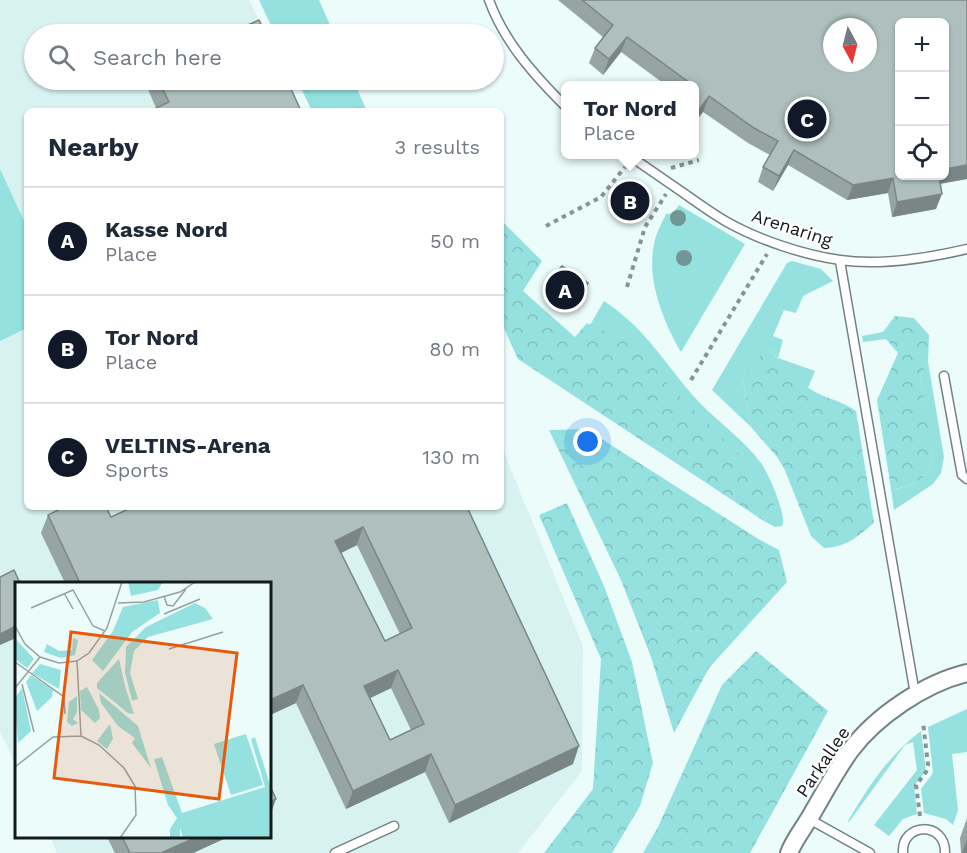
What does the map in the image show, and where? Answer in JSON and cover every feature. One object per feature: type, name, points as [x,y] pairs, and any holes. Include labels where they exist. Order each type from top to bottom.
[{"type":"street","name":"Parkallee","points":[[789,853],[851,750],[891,712],[915,695],[967,673]]},
{"type":"lane","points":[[489,0],[501,24]]},
{"type":"lane","points":[[504,30],[534,75],[561,102]]},
{"type":"lane","name":"Arenaring","points":[[631,159],[726,221],[753,235],[840,261],[896,261],[967,249]]},
{"type":"lane","points":[[840,261],[915,695]]},
{"type":"lane","points":[[944,376],[964,477]]},
{"type":"lane","points":[[809,819],[870,853]]},
{"type":"lane","points":[[335,853],[394,826]]},
{"type":"lane","points":[[903,853],[904,841],[908,835],[921,829],[928,829],[940,836],[944,843],[945,853]]},
{"type":"path","points":[[546,226],[601,197],[628,159]]},
{"type":"path","points":[[671,168],[699,160]]},
{"type":"path","points":[[662,161],[671,168]]},
{"type":"path","points":[[670,177],[671,168]]},
{"type":"path","points":[[627,287],[645,227],[666,195],[668,186]]},
{"type":"path","points":[[691,380],[763,259]]},
{"type":"path","points":[[921,829],[916,785],[926,772],[928,765],[923,722]]},
{"type":"shaded area","points":[[0,0],[249,0],[261,24],[24,24],[24,90],[292,90],[301,108],[24,108],[24,510],[504,510],[504,452],[583,646],[582,771],[518,853],[57,853],[50,838],[272,838],[272,582],[15,582],[15,764],[0,731]]},
{"type":"green space","points":[[259,0],[319,0],[330,24],[270,24]]},
{"type":"green space","points":[[302,90],[358,90],[366,108],[311,108]]},
{"type":"green space","points":[[0,169],[24,221],[24,329],[0,341]]},
{"type":"green space","points":[[679,205],[745,244],[681,352],[662,313],[652,269],[658,230],[666,214],[673,213]]},
{"type":"green space","points":[[504,223],[542,261],[523,291],[575,337],[587,323],[622,339],[645,356],[676,393],[745,460],[757,475],[774,504],[769,515],[764,521],[518,359],[504,329]]},
{"type":"green space","points":[[792,261],[821,269],[833,281],[803,296],[796,313],[784,310],[773,336],[783,340],[778,358],[815,371],[808,388],[789,374],[770,349],[743,381],[751,427],[712,390],[787,263]]},
{"type":"green space","points":[[604,301],[633,324],[686,388],[761,463],[780,504],[782,526],[775,527],[764,521],[769,515],[653,365],[590,325]]},
{"type":"green space","points":[[895,316],[914,318],[929,335],[928,362],[920,376],[931,438],[932,461],[927,473],[918,481],[902,488],[891,489],[877,400],[898,353],[886,339],[863,342],[862,336],[883,332]]},
{"type":"green space","points":[[770,349],[801,383],[856,411],[874,523],[857,537],[839,546],[824,548],[811,536],[784,468],[751,427],[743,381],[754,360]]},
{"type":"green space","points":[[928,362],[944,457],[941,473],[933,484],[894,510],[891,489],[913,484],[930,468],[930,438],[920,376]]},
{"type":"green space","points":[[586,429],[779,550],[787,582],[709,668],[674,733],[651,657],[621,580],[549,430]]},
{"type":"green space","points":[[567,503],[604,586],[632,662],[653,763],[640,806],[612,853],[544,853],[593,789],[601,659],[539,515]]},
{"type":"green space","points":[[756,651],[828,711],[750,853],[643,853],[658,827],[722,685]]},
{"type":"green space","points":[[967,709],[967,752],[952,754],[958,810],[953,825],[946,819],[924,813],[921,789],[933,773],[928,727]]},
{"type":"green space","points":[[921,731],[926,771],[914,786],[917,814],[903,819],[889,836],[874,825],[917,770],[913,742],[905,745],[849,822],[880,772],[909,740]]},
{"type":"building","points":[[582,0],[967,0],[967,165],[949,168],[949,18],[895,18],[895,180],[940,180],[942,194],[897,202],[893,178],[853,185],[794,150],[779,176],[763,167],[778,141],[754,128],[709,96],[699,110],[699,81],[687,81],[627,37],[609,59],[595,48],[613,25]]},
{"type":"building","points":[[163,90],[292,90],[300,108],[156,108],[169,102]]},
{"type":"building","points":[[562,266],[588,283],[579,298],[551,279]]},
{"type":"building","points":[[58,510],[108,510],[111,517],[126,510],[468,510],[579,746],[455,805],[431,754],[353,791],[303,685],[272,699],[272,582],[80,582],[48,515]],"holes":[[[363,527],[412,628],[385,641],[335,541]],[[398,670],[424,724],[390,740],[364,686]]]},
{"type":"building","points":[[14,570],[20,582],[15,582],[15,626],[0,634],[0,577]]},
{"type":"building","points":[[122,838],[195,838],[161,853],[130,853]]},
{"type":"place","name":"VELTINS-Arena","points":[[807,119]]},
{"type":"place","name":"Tor Nord","points":[[630,201]]},
{"type":"place","name":"Kasse Nord","points":[[565,290]]}]
